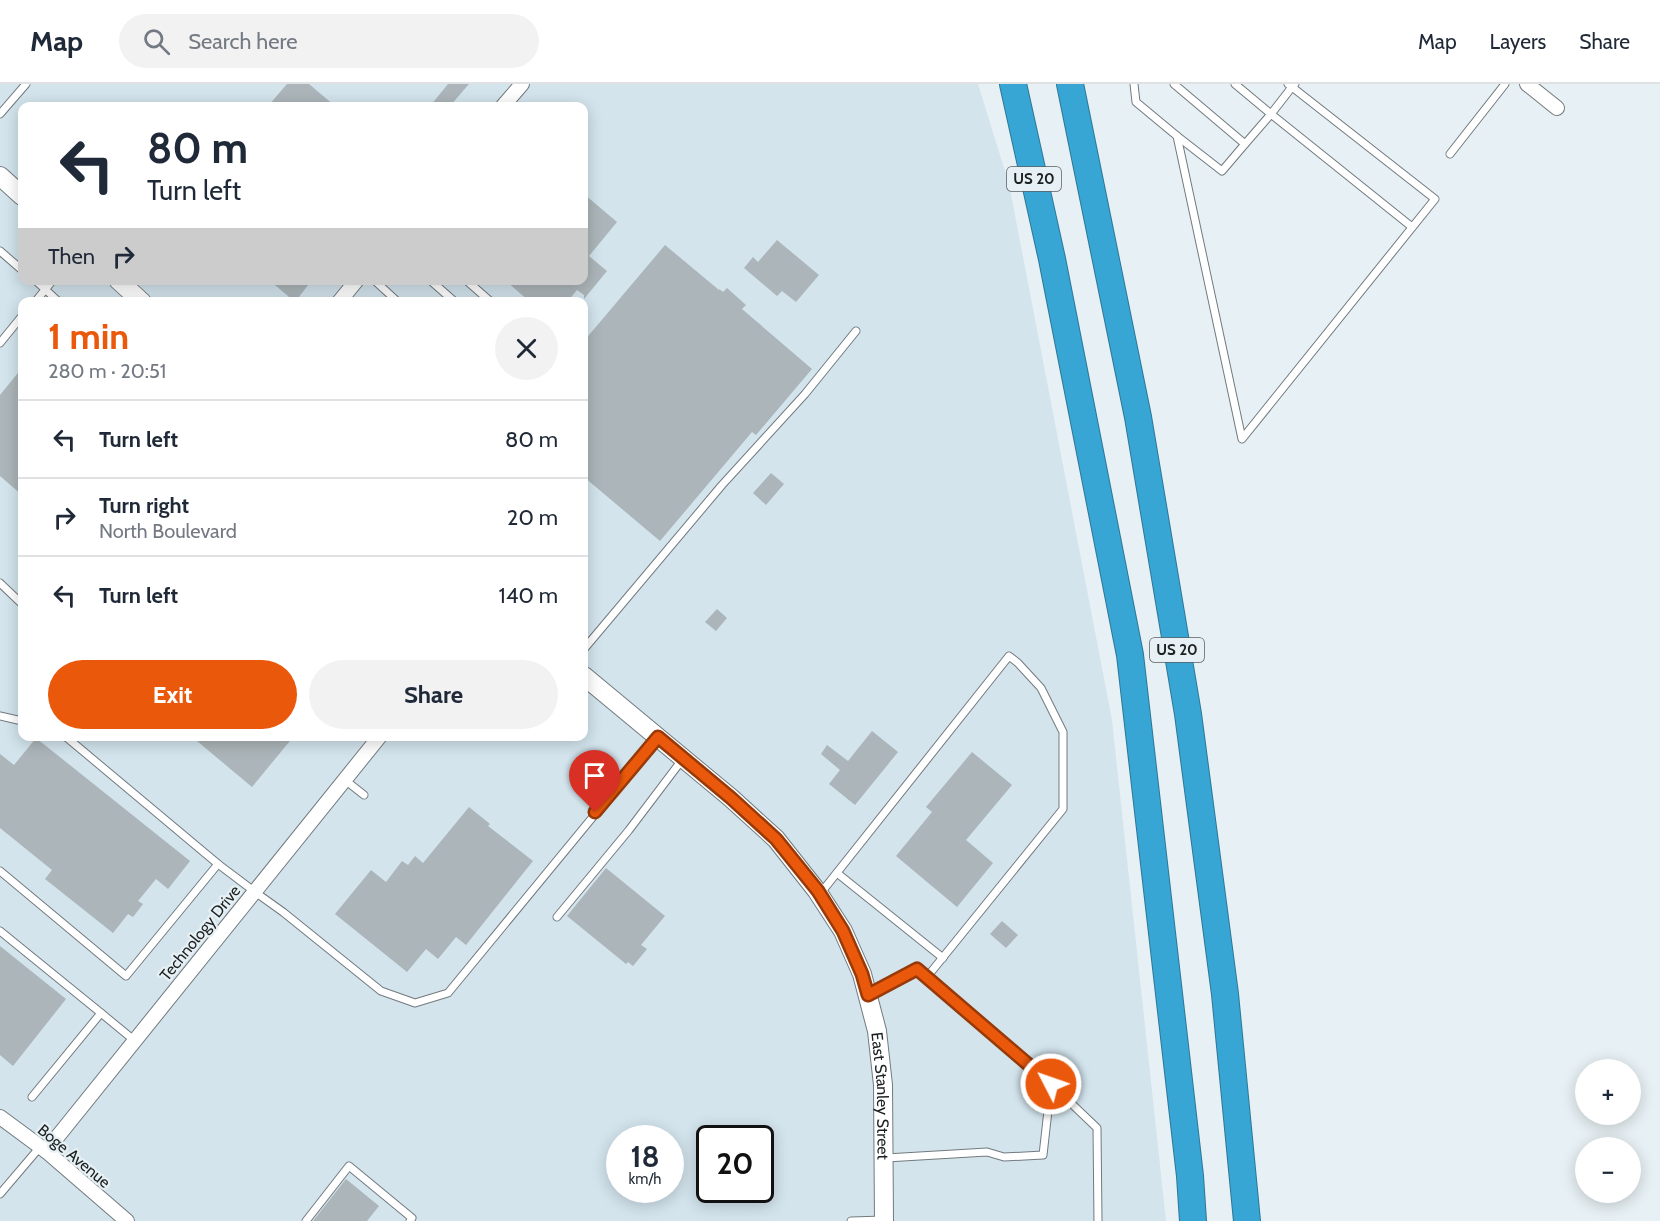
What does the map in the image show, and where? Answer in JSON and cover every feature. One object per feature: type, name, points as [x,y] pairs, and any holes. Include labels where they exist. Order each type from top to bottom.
[{"type":"highway","name":"US 20","points":[[1013,84],[1052,259],[1130,655],[1190,1176],[1193,1221]]},
{"type":"highway","name":"US 20","points":[[1070,84],[1138,417],[1188,714],[1225,994],[1247,1221]]},
{"type":"street","points":[[506,102],[522,84]]},
{"type":"street","points":[[1527,84],[1557,108]]},
{"type":"street","points":[[0,176],[18,192]]},
{"type":"street","points":[[123,285],[137,297]]},
{"type":"street","points":[[343,297],[353,285]]},
{"type":"street","name":"East Stanley Street","points":[[588,679],[684,758],[776,839],[820,895],[843,931],[862,974],[877,1030],[883,1085],[884,1220]]},
{"type":"street","name":"Technology Drive","points":[[43,1149],[135,1041],[375,741]]},
{"type":"street","name":"Boge Avenue","points":[[0,1117],[43,1149],[127,1221]]},
{"type":"lane","points":[[0,114],[26,84]]},
{"type":"lane","points":[[1134,84],[1136,102],[1222,171],[1271,114],[1292,85],[1435,199],[1242,439],[1177,136]]},
{"type":"lane","points":[[1174,84],[1245,144]]},
{"type":"lane","points":[[1235,84],[1412,227]]},
{"type":"lane","points":[[1450,154],[1505,84]]},
{"type":"lane","points":[[0,251],[18,267]]},
{"type":"lane","points":[[41,285],[54,297]]},
{"type":"lane","points":[[39,297],[49,285]]},
{"type":"lane","points":[[379,285],[393,297]]},
{"type":"lane","points":[[436,285],[449,297]]},
{"type":"lane","points":[[472,285],[485,297]]},
{"type":"lane","points":[[0,343],[18,321]]},
{"type":"lane","points":[[588,644],[856,332]]},
{"type":"lane","points":[[0,583],[18,600]]},
{"type":"lane","points":[[820,895],[1009,656],[1041,688],[1063,732],[1063,809],[927,977]]},
{"type":"lane","points":[[0,716],[18,720]]},
{"type":"lane","points":[[77,741],[218,864],[283,912],[381,991],[415,1003],[448,993],[658,737]]},
{"type":"lane","points":[[557,917],[629,830],[684,758]]},
{"type":"lane","points":[[345,780],[364,795]]},
{"type":"lane","points":[[0,871],[126,976],[218,864]]},
{"type":"lane","points":[[837,873],[943,957]]},
{"type":"lane","points":[[0,931],[135,1041]]},
{"type":"lane","points":[[868,995],[917,969],[1051,1084],[1097,1128],[1098,1221]]},
{"type":"lane","points":[[32,1097],[101,1013]]},
{"type":"lane","points":[[883,1158],[987,1152],[1004,1157],[1043,1155],[1051,1084]]},
{"type":"lane","points":[[0,1194],[43,1149]]},
{"type":"lane","points":[[306,1221],[349,1166],[412,1218],[410,1221]]},
{"type":"lane","points":[[851,1221],[884,1220]]},
{"type":"shaded area","points":[[0,84],[978,84],[1009,184],[1112,720],[1166,1221],[0,1221]]},
{"type":"building","points":[[287,84],[309,84],[330,102],[271,102]]},
{"type":"building","points":[[448,84],[469,84],[453,102],[433,102]]},
{"type":"building","points":[[588,197],[617,222],[589,256],[607,271],[586,297],[577,290],[571,297],[524,297],[511,285],[588,285]]},
{"type":"building","points":[[777,240],[819,275],[796,302],[782,291],[777,296],[744,268],[753,257],[758,262]]},
{"type":"building","points":[[665,245],[719,290],[723,292],[727,288],[746,305],[742,309],[812,369],[756,435],[752,432],[660,541],[588,480],[588,336]]},
{"type":"building","points":[[275,285],[308,285],[299,297],[289,297]]},
{"type":"building","points":[[18,373],[18,492],[0,476],[0,395]]},
{"type":"building","points":[[771,473],[784,484],[766,505],[753,493]]},
{"type":"building","points":[[717,609],[727,618],[716,631],[705,622]]},
{"type":"building","points":[[872,731],[898,752],[855,805],[829,784],[840,770],[821,754],[827,745],[848,761]]},
{"type":"building","points":[[34,741],[40,741],[190,861],[168,889],[156,879],[138,901],[143,904],[133,917],[128,914],[113,933],[45,879],[52,870],[0,828],[0,754],[14,765]]},
{"type":"building","points":[[197,741],[290,741],[252,787]]},
{"type":"building","points":[[972,752],[1012,785],[966,840],[993,863],[957,907],[896,856],[932,812],[926,807]]},
{"type":"building","points":[[469,807],[490,824],[488,826],[533,861],[466,945],[456,937],[438,959],[426,949],[407,972],[335,914],[371,870],[386,882],[402,861],[408,865],[415,856],[423,863]]},
{"type":"building","points":[[606,868],[665,916],[641,945],[647,949],[633,966],[628,962],[626,964],[567,916]]},
{"type":"building","points":[[1002,921],[1018,935],[1006,948],[990,934]]},
{"type":"building","points":[[0,946],[66,999],[13,1066],[0,1055]]},
{"type":"building","points":[[346,1179],[379,1206],[367,1221],[313,1221]]},
{"type":"route","points":[[595,812],[658,737],[776,839],[818,891],[843,931],[862,974],[868,995],[917,969],[1051,1084]]}]
